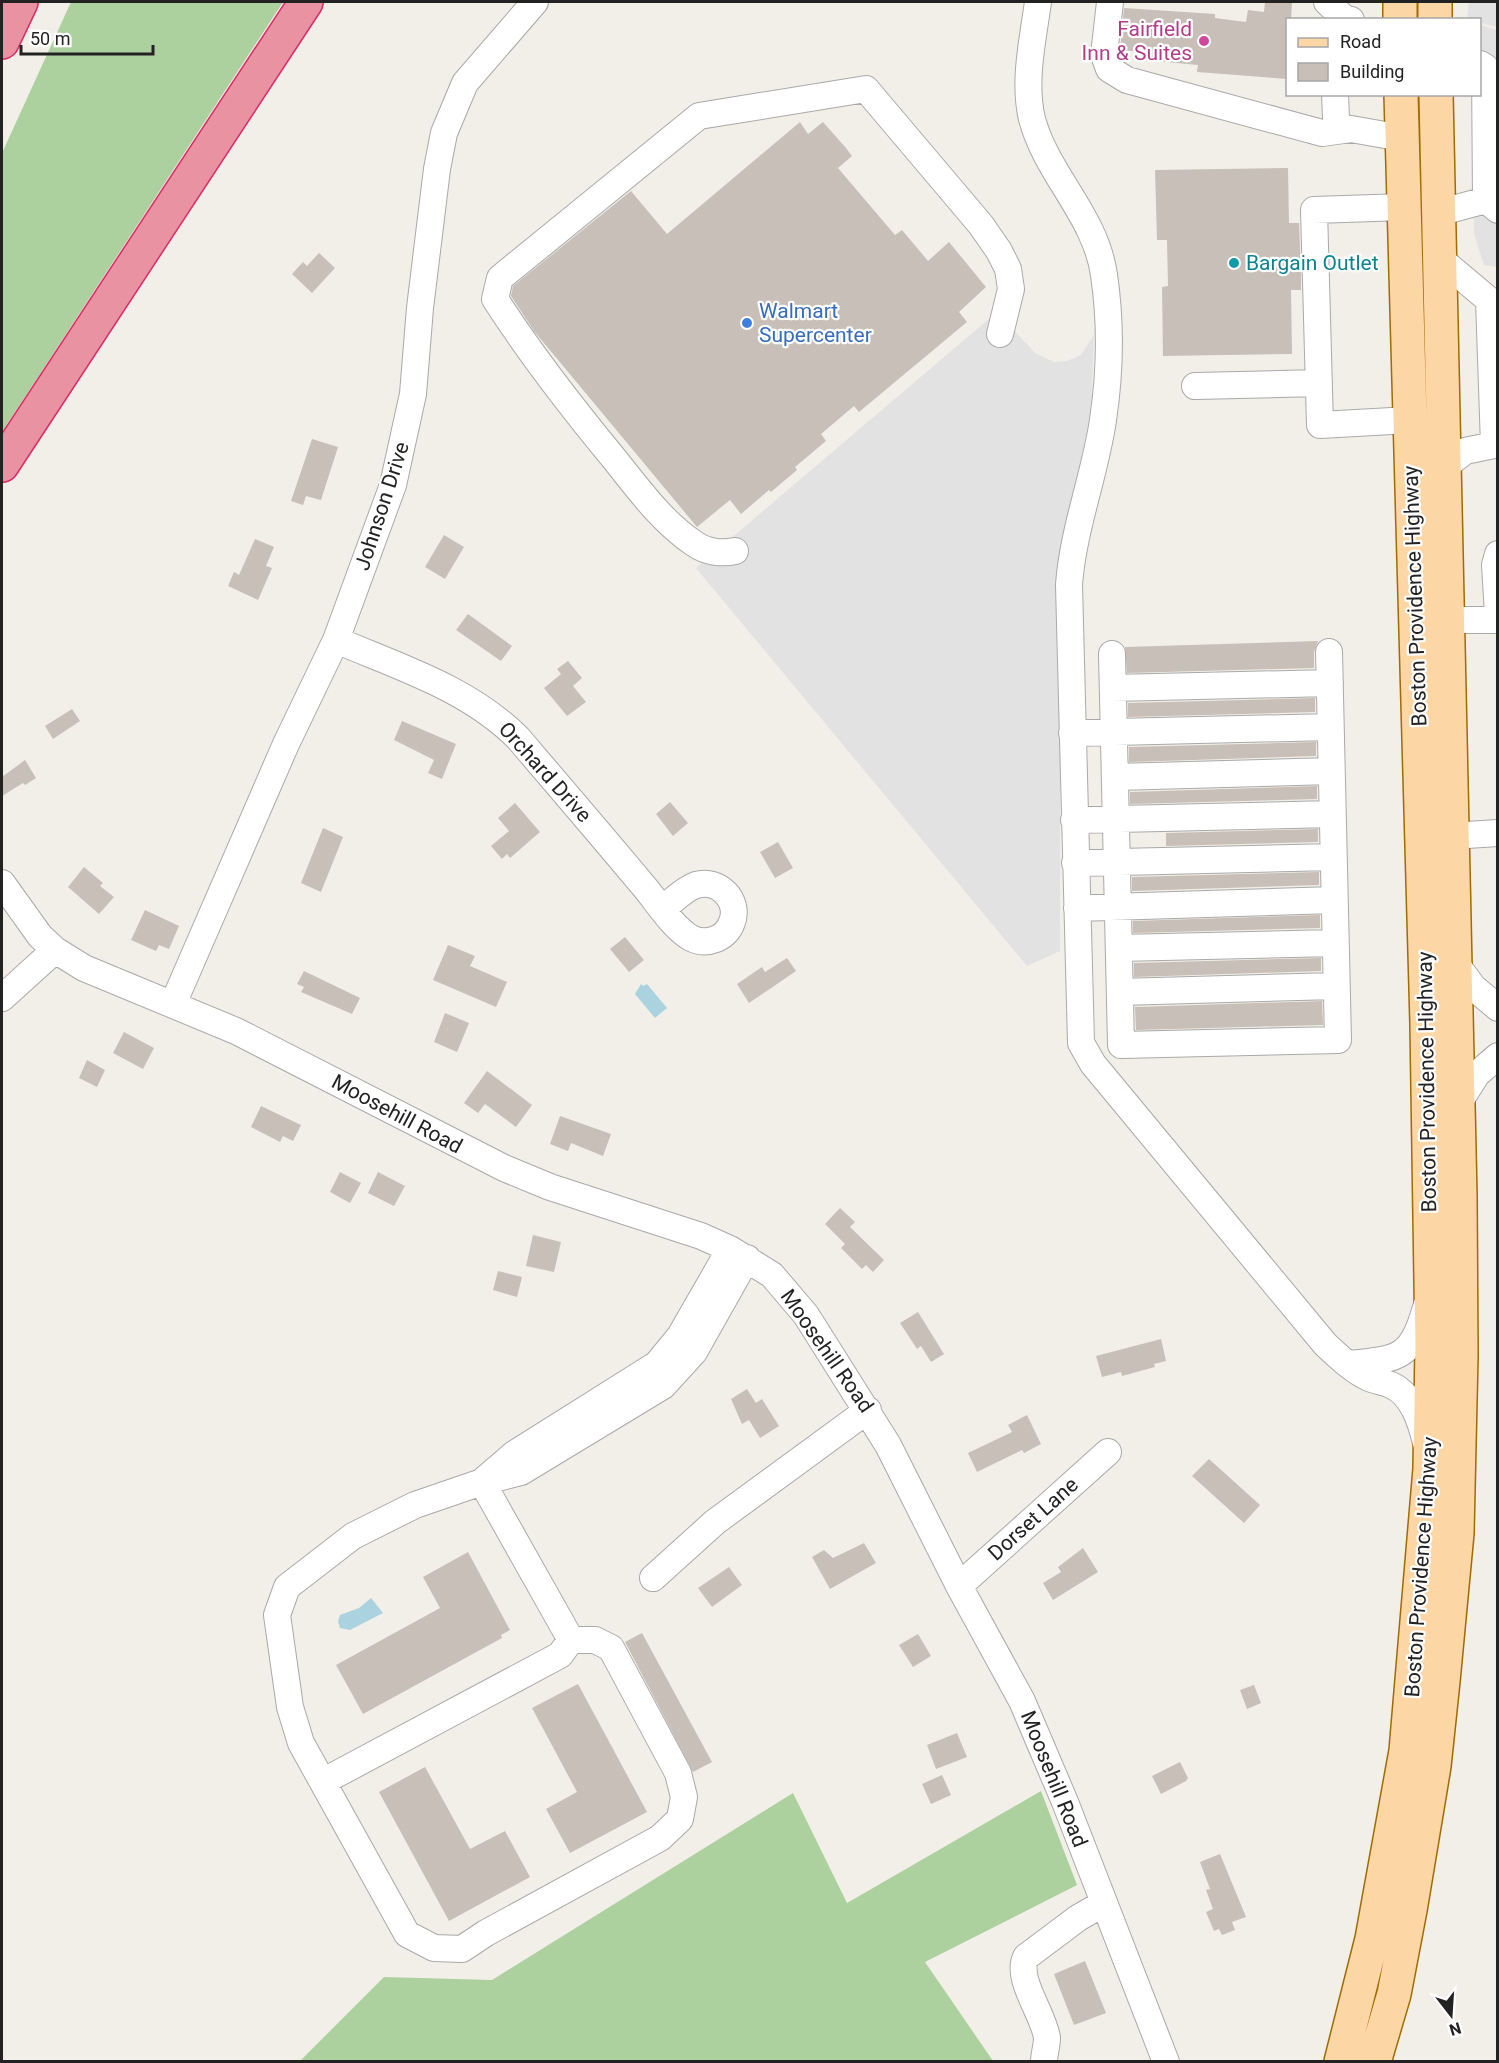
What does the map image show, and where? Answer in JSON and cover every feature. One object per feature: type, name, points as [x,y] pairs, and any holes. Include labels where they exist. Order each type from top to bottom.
[{"type":"highway","points":[[2,42],[21,2]]},
{"type":"highway","points":[[2,465],[306,2]]},
{"type":"main road","points":[[1400,2],[1400,18]]},
{"type":"main road","points":[[1435,2],[1435,18]]},
{"type":"main road","name":"Boston Providence Highway","points":[[1341,2061],[1372,1939],[1406,1751],[1430,1455],[1431,1287],[1401,96]]},
{"type":"main road","name":"Boston Providence Highway","points":[[1374,2061],[1394,1994],[1434,1766],[1457,1533],[1461,1356],[1458,1104],[1436,96]]},
{"type":"street","name":"Johnson Drive","points":[[173,1004],[286,744],[336,640],[393,485],[413,394],[437,169],[444,133],[465,83],[535,2]]},
{"type":"street","points":[[1038,2],[1029,85],[1033,122],[1046,151],[1098,246],[1107,302],[1108,363],[1103,421],[1070,572],[1079,1033],[1089,1059],[1325,1344],[1370,1378],[1400,1389],[1407,1396],[1419,1420],[1430,1455]]},
{"type":"street","points":[[1110,2],[1104,55],[1109,69],[1127,80],[1322,133],[1341,128],[1402,138]]},
{"type":"street","points":[[1438,213],[1492,205],[1487,66]]},
{"type":"street","points":[[735,551],[724,553],[696,545],[642,494],[570,405],[505,315],[495,298],[500,278],[699,116],[866,89],[981,225],[1004,260],[1011,289],[1000,334]]},
{"type":"street","points":[[1335,96],[1336,118],[1341,128]]},
{"type":"street","points":[[1404,207],[1314,210],[1320,425],[1410,420]]},
{"type":"street","points":[[1438,258],[1489,300],[1496,445],[1465,452],[1443,469]]},
{"type":"street","points":[[1195,386],[1319,383]]},
{"type":"street","points":[[1497,554],[1495,565],[1497,614]]},
{"type":"street","points":[[1446,620],[1497,620]]},
{"type":"street","name":"Orchard Drive","points":[[336,640],[461,694],[501,721],[663,908]]},
{"type":"street","points":[[1112,654],[1121,1045],[1338,1040],[1329,652]]},
{"type":"street","points":[[1113,688],[1329,683]]},
{"type":"street","points":[[1072,733],[1330,727]]},
{"type":"street","points":[[1115,777],[1332,771]]},
{"type":"street","points":[[1074,820],[1332,813]]},
{"type":"street","points":[[1451,836],[1497,833]]},
{"type":"street","points":[[1076,863],[1334,857]]},
{"type":"street","name":"Moosehill Road","points":[[2,883],[28,922],[55,950],[100,976],[173,1004],[255,1040],[456,1146],[511,1172],[550,1187],[684,1230],[739,1254],[772,1275],[795,1300],[868,1410],[899,1465],[959,1586],[1030,1718],[1166,2061]]},
{"type":"street","points":[[1077,908],[1334,900]]},
{"type":"street","points":[[1119,948],[1335,943]]},
{"type":"street","points":[[2,998],[55,950]]},
{"type":"street","points":[[1454,961],[1473,987],[1497,1008]]},
{"type":"street","points":[[1120,992],[1336,986]]},
{"type":"street","points":[[1458,1104],[1477,1074],[1497,1056]]},
{"type":"street","points":[[571,1640],[595,1640],[611,1648],[678,1773],[684,1797],[680,1819],[660,1838],[486,1933],[462,1949],[434,1948],[407,1934],[301,1743],[290,1707],[277,1615],[287,1587],[353,1536],[415,1505],[482,1482],[514,1454],[657,1365],[739,1254]]},
{"type":"street","points":[[1349,1364],[1385,1361],[1400,1355],[1417,1333],[1431,1287]]},
{"type":"street","points":[[653,1578],[715,1522],[868,1410]]},
{"type":"street","name":"Dorset Lane","points":[[959,1586],[1107,1452]]},
{"type":"street","points":[[482,1482],[571,1640]]},
{"type":"street","points":[[324,1781],[560,1655],[571,1640]]},
{"type":"street","points":[[1044,2061],[1047,2044],[1045,2030],[1024,1975],[1023,1963],[1026,1957],[1078,1918],[1104,1903]]},
{"type":"green space","points":[[71,2],[283,2],[2,432],[2,153]]},
{"type":"green space","points":[[1041,1791],[1077,1885],[925,1962],[993,2061],[300,2061],[384,1977],[492,1980],[793,1793],[847,1903]]},
{"type":"shaded area","points":[[1469,2],[1497,2],[1497,27],[1481,23],[1481,18],[1467,18]]},
{"type":"shaded area","points":[[1481,25],[1497,30],[1497,267],[1484,265],[1474,234],[1472,96],[1481,96]]},
{"type":"shaded area","points":[[997,312],[1035,353],[1054,362],[1067,361],[1081,355],[1094,335],[1091,408],[1076,489],[1060,616],[1060,951],[1027,966],[696,568]]},
{"type":"water","points":[[641,984],[643,986],[647,984],[667,1008],[655,1018],[635,994]]},
{"type":"water","points":[[371,1598],[383,1613],[350,1630],[340,1628],[338,1621],[340,1615],[359,1608]]},
{"type":"building","name":"Fairfield Inn & Suites","points":[[1265,2],[1292,2],[1291,18],[1286,18],[1286,79],[1197,72],[1198,65],[1145,60],[1145,52],[1120,50],[1124,8],[1215,14],[1215,18],[1246,22],[1248,10],[1264,12]]},
{"type":"building","name":"Walmart Supercenter","points":[[800,122],[808,134],[823,122],[846,148],[852,156],[838,168],[895,235],[902,230],[928,261],[949,242],[986,287],[959,312],[967,322],[859,412],[854,406],[821,434],[826,441],[795,467],[797,470],[771,492],[769,490],[741,514],[730,500],[697,527],[534,331],[511,296],[513,286],[631,191],[667,234]]},
{"type":"building","name":"Bargain Outlet","points":[[1288,168],[1289,223],[1299,223],[1301,272],[1301,290],[1291,290],[1292,354],[1163,356],[1162,287],[1168,286],[1167,240],[1157,240],[1155,170]]},
{"type":"building","points":[[319,253],[335,268],[312,293],[292,274],[303,262],[307,266]]},
{"type":"building","points":[[312,439],[338,447],[321,500],[306,496],[303,505],[291,501]]},
{"type":"building","points":[[444,535],[464,547],[445,579],[425,567]]},
{"type":"building","points":[[255,539],[274,547],[266,566],[272,568],[258,600],[228,586],[234,572],[239,575]]},
{"type":"building","points":[[468,614],[512,646],[501,661],[456,630]]},
{"type":"building","points":[[1318,641],[1314,652],[1314,668],[1127,673],[1125,647]]},
{"type":"building","points":[[568,661],[582,678],[573,686],[586,702],[567,716],[544,688],[561,674],[557,669]]},
{"type":"building","points":[[1315,698],[1315,712],[1128,717],[1128,703]]},
{"type":"building","points":[[72,709],[80,721],[53,739],[45,726]]},
{"type":"building","points":[[402,721],[456,744],[442,779],[428,773],[434,760],[394,740]]},
{"type":"building","points":[[1316,742],[1316,756],[1129,762],[1129,747]]},
{"type":"building","points":[[25,760],[36,778],[2,796],[2,777]]},
{"type":"building","points":[[1317,786],[1317,799],[1130,804],[1130,792]]},
{"type":"building","points":[[670,802],[688,823],[673,836],[656,814]]},
{"type":"building","points":[[515,803],[540,832],[510,858],[507,854],[502,859],[491,846],[509,831],[498,818]]},
{"type":"building","points":[[323,828],[343,837],[321,892],[301,883]]},
{"type":"building","points":[[1318,829],[1318,842],[1166,846],[1166,833]]},
{"type":"building","points":[[778,842],[793,868],[775,878],[760,852]]},
{"type":"building","points":[[84,867],[103,883],[100,886],[114,897],[99,914],[68,887]]},
{"type":"building","points":[[1319,872],[1319,885],[1132,891],[1132,877]]},
{"type":"building","points":[[145,910],[179,926],[169,949],[159,945],[156,951],[131,940]]},
{"type":"building","points":[[1320,915],[1320,928],[1133,933],[1133,921]]},
{"type":"building","points":[[625,937],[644,960],[629,972],[610,949]]},
{"type":"building","points":[[448,945],[475,956],[470,966],[507,982],[496,1007],[433,980]]},
{"type":"building","points":[[787,958],[796,971],[749,1003],[737,984],[762,967],[765,972]]},
{"type":"building","points":[[1321,958],[1321,971],[1134,977],[1134,963]]},
{"type":"building","points":[[304,971],[360,998],[352,1014],[301,992],[304,987],[297,984]]},
{"type":"building","points":[[1322,1001],[1323,1025],[1136,1030],[1135,1007]]},
{"type":"building","points":[[445,1013],[469,1023],[457,1052],[434,1042]]},
{"type":"building","points":[[124,1032],[154,1048],[143,1069],[113,1053]]},
{"type":"building","points":[[87,1060],[105,1070],[97,1087],[79,1078]]},
{"type":"building","points":[[487,1071],[532,1105],[516,1127],[485,1104],[478,1113],[464,1103]]},
{"type":"building","points":[[261,1106],[301,1125],[293,1141],[283,1136],[280,1142],[251,1127]]},
{"type":"building","points":[[560,1116],[611,1134],[603,1156],[571,1143],[568,1151],[550,1144]]},
{"type":"building","points":[[340,1172],[361,1183],[350,1203],[330,1192]]},
{"type":"building","points":[[378,1172],[405,1186],[394,1206],[368,1193]]},
{"type":"building","points":[[840,1208],[855,1222],[850,1227],[884,1260],[873,1272],[866,1265],[862,1269],[841,1248],[845,1244],[825,1224]]},
{"type":"building","points":[[533,1235],[561,1242],[554,1272],[526,1266]]},
{"type":"building","points":[[498,1271],[522,1277],[517,1297],[493,1290]]},
{"type":"building","points":[[918,1312],[944,1354],[931,1362],[921,1346],[917,1349],[900,1323]]},
{"type":"building","points":[[1161,1339],[1166,1361],[1154,1364],[1155,1367],[1122,1376],[1121,1372],[1102,1377],[1096,1356]]},
{"type":"building","points":[[747,1389],[756,1403],[762,1399],[779,1426],[760,1438],[749,1420],[742,1424],[731,1399]]},
{"type":"building","points":[[1027,1415],[1041,1444],[1024,1453],[1022,1450],[977,1472],[968,1453],[1012,1432],[1008,1425]]},
{"type":"building","points":[[1209,1459],[1260,1505],[1244,1523],[1192,1476]]},
{"type":"building","points":[[864,1543],[876,1563],[830,1589],[812,1557],[824,1550],[833,1558]]},
{"type":"building","points":[[1083,1548],[1098,1572],[1053,1600],[1043,1583],[1061,1572],[1058,1567]]},
{"type":"building","points":[[468,1552],[510,1630],[501,1635],[502,1638],[363,1714],[336,1665],[440,1608],[423,1577]]},
{"type":"building","points":[[729,1567],[742,1585],[712,1607],[698,1588]]},
{"type":"building","points":[[642,1633],[712,1762],[693,1772],[625,1642]]},
{"type":"building","points":[[918,1634],[931,1656],[913,1667],[899,1645]]},
{"type":"building","points":[[578,1684],[647,1812],[570,1853],[546,1809],[577,1792],[532,1708]]},
{"type":"building","points":[[1254,1685],[1261,1703],[1247,1709],[1240,1690]]},
{"type":"building","points":[[957,1733],[967,1757],[936,1769],[927,1745]]},
{"type":"building","points":[[1180,1762],[1188,1778],[1161,1794],[1152,1776]]},
{"type":"building","points":[[425,1767],[470,1849],[505,1831],[530,1877],[449,1921],[379,1792]]},
{"type":"building","points":[[942,1775],[951,1795],[931,1804],[922,1784]]},
{"type":"building","points":[[1220,1854],[1246,1917],[1232,1922],[1235,1930],[1222,1935],[1219,1929],[1214,1931],[1206,1912],[1213,1909],[1206,1890],[1210,1889],[1200,1862]]},
{"type":"building","points":[[1085,1961],[1106,2013],[1074,2025],[1054,1974]]},
{"type":"place","name":"Fairfield Inn & Suites","points":[[1204,41]]},
{"type":"place","name":"Bargain Outlet","points":[[1234,263]]},
{"type":"place","name":"Walmart Supercenter","points":[[747,323]]}]
